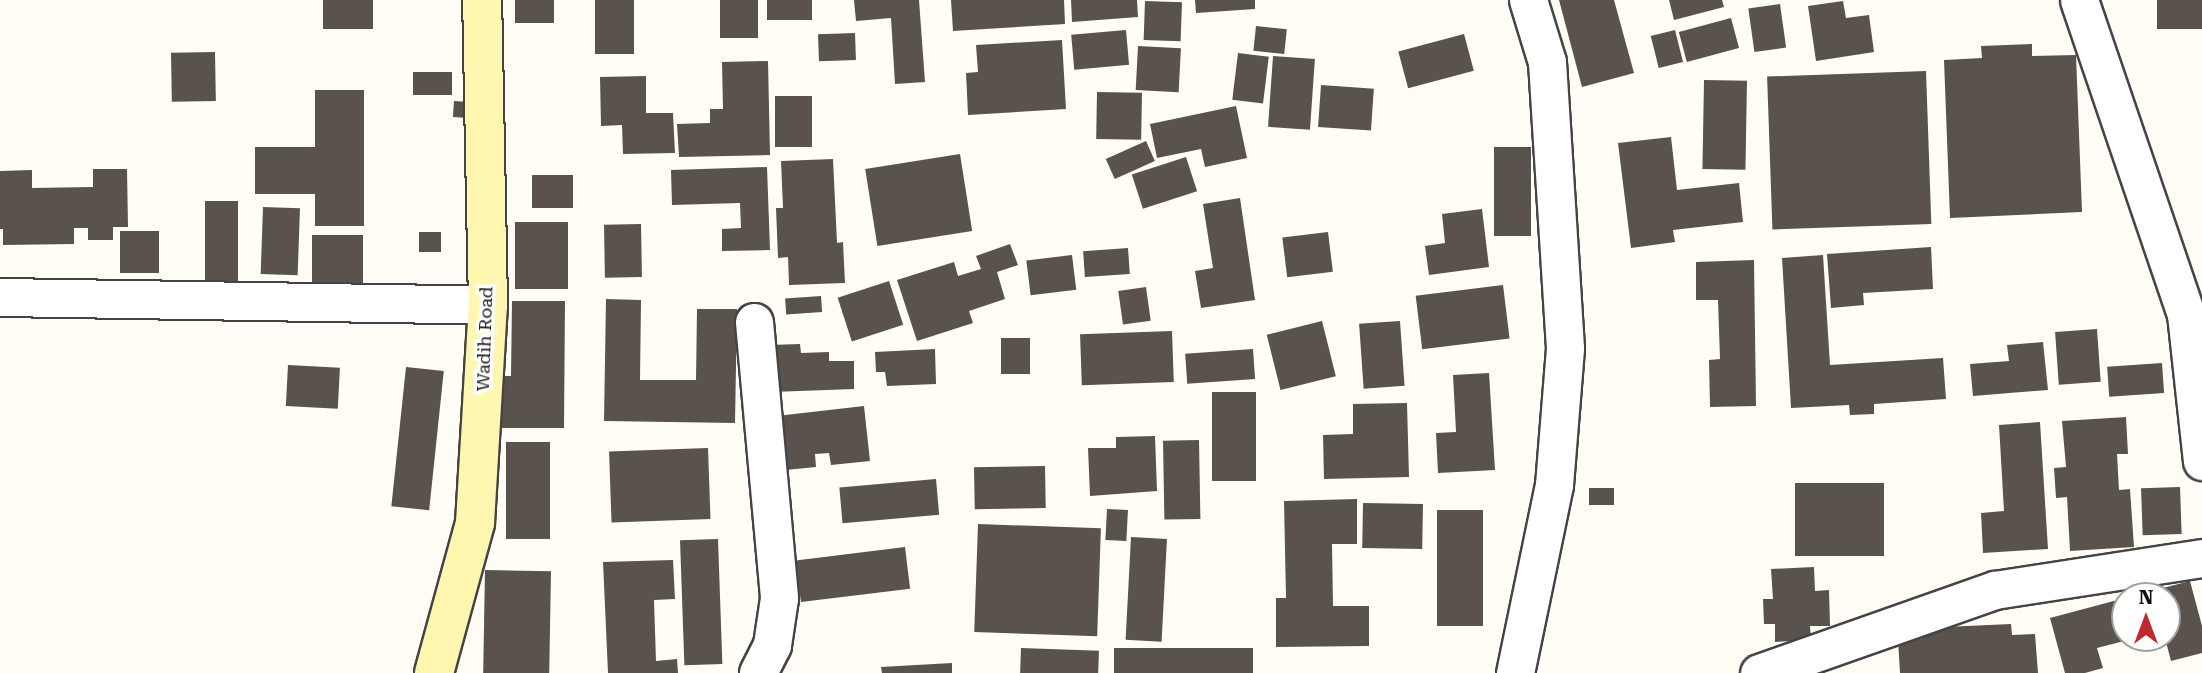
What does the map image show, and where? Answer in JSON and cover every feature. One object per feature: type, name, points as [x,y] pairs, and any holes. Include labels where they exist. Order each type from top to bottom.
[{"type":"street","name":"Wadih Road","points":[[434,673],[475,523],[488,305],[482,0]]},
{"type":"street","points":[[1515,673],[1554,485],[1565,348],[1547,62],[1528,0]]},
{"type":"street","points":[[2079,0],[2186,314],[2202,461]]},
{"type":"street","points":[[0,297],[488,305]]},
{"type":"street","points":[[754,322],[779,598],[772,645],[758,673]]},
{"type":"street","points":[[1759,673],[1995,590],[2202,558]]},
{"type":"building","points":[[323,0],[373,0],[373,29],[323,29]]},
{"type":"building","points":[[515,0],[554,0],[554,23],[515,23]]},
{"type":"building","points":[[595,0],[634,0],[634,54],[595,54]]},
{"type":"building","points":[[720,0],[758,0],[758,38],[720,38]]},
{"type":"building","points":[[767,0],[812,0],[812,20],[767,20]]},
{"type":"building","points":[[854,0],[919,0],[925,82],[895,84],[891,18],[856,21]]},
{"type":"building","points":[[951,0],[1064,0],[1065,24],[953,31]]},
{"type":"building","points":[[1071,0],[1137,0],[1138,17],[1072,22]]},
{"type":"building","points":[[1195,0],[1255,0],[1255,9],[1196,13]]},
{"type":"building","points":[[1559,0],[1614,0],[1634,73],[1582,87]]},
{"type":"building","points":[[1669,0],[1722,0],[1724,7],[1674,20]]},
{"type":"building","points":[[2157,0],[2202,0],[2202,29],[2157,29]]},
{"type":"building","points":[[1145,1],[1182,2],[1181,41],[1144,40]]},
{"type":"building","points":[[1843,1],[1846,18],[1869,15],[1874,52],[1816,61],[1808,6]]},
{"type":"building","points":[[1780,4],[1786,48],[1754,52],[1748,8]]},
{"type":"building","points":[[1731,18],[1739,48],[1687,62],[1679,32]]},
{"type":"building","points":[[1256,26],[1287,29],[1284,54],[1253,51]]},
{"type":"building","points":[[1126,30],[1129,65],[1074,70],[1071,35]]},
{"type":"building","points":[[1675,30],[1683,62],[1659,68],[1651,36]]},
{"type":"building","points":[[855,33],[856,60],[819,61],[818,34]]},
{"type":"building","points":[[1464,34],[1474,71],[1408,88],[1398,52]]},
{"type":"building","points":[[1062,40],[1066,109],[968,115],[966,73],[978,72],[976,45]]},
{"type":"building","points":[[2032,44],[2032,56],[2076,55],[2082,212],[1950,218],[1944,60],[1982,58],[1981,46]]},
{"type":"building","points":[[1138,46],[1181,48],[1179,92],[1136,90]]},
{"type":"building","points":[[215,52],[216,101],[172,102],[171,53]]},
{"type":"building","points":[[1238,53],[1269,57],[1263,103],[1232,100]]},
{"type":"building","points":[[1273,56],[1315,59],[1310,130],[1268,127]]},
{"type":"building","points":[[768,61],[770,155],[679,157],[677,124],[710,123],[710,109],[723,109],[722,62]]},
{"type":"building","points":[[1926,71],[1931,224],[1772,229],[1767,77]]},
{"type":"building","points":[[413,72],[452,72],[452,95],[413,95]]},
{"type":"building","points":[[646,76],[646,113],[673,113],[675,153],[623,154],[622,125],[601,126],[600,77]]},
{"type":"building","points":[[1704,80],[1747,81],[1745,170],[1702,169]]},
{"type":"building","points":[[1321,85],[1374,89],[1371,131],[1318,127]]},
{"type":"building","points":[[315,90],[364,90],[364,226],[315,226],[315,194],[255,194],[255,147],[315,147]]},
{"type":"building","points":[[1097,92],[1142,93],[1141,140],[1096,139]]},
{"type":"building","points":[[775,96],[812,96],[812,147],[775,147]]},
{"type":"building","points":[[454,101],[469,102],[468,118],[453,117]]},
{"type":"building","points":[[1236,106],[1247,158],[1205,167],[1201,149],[1157,158],[1150,124]]},
{"type":"building","points":[[1671,137],[1677,190],[1739,183],[1743,222],[1673,230],[1675,242],[1631,248],[1618,143]]},
{"type":"building","points":[[1146,141],[1155,161],[1115,179],[1106,159]]},
{"type":"building","points":[[1494,147],[1531,147],[1531,236],[1494,236]]},
{"type":"building","points":[[960,154],[972,231],[877,246],[865,169]]},
{"type":"building","points":[[1186,157],[1197,191],[1143,209],[1132,175]]},
{"type":"building","points":[[833,159],[837,243],[843,242],[845,283],[789,285],[788,257],[778,258],[776,208],[783,208],[781,161]]},
{"type":"building","points":[[767,167],[770,250],[722,251],[722,229],[741,228],[740,203],[672,205],[671,170]]},
{"type":"building","points":[[93,169],[127,169],[128,227],[113,227],[113,240],[88,240],[88,228],[74,228],[74,244],[3,245],[3,229],[0,229],[0,171],[32,170],[32,188],[93,187]]},
{"type":"building","points":[[532,175],[573,175],[573,208],[532,208]]},
{"type":"building","points":[[1240,198],[1255,300],[1201,308],[1195,271],[1213,268],[1203,204]]},
{"type":"building","points":[[205,201],[238,201],[238,294],[205,294]]},
{"type":"building","points":[[263,207],[300,208],[298,275],[261,274]]},
{"type":"building","points":[[1482,209],[1489,267],[1429,275],[1425,246],[1445,243],[1442,214]]},
{"type":"building","points":[[515,222],[568,222],[568,289],[515,289]]},
{"type":"building","points":[[641,224],[642,277],[605,278],[604,225]]},
{"type":"building","points":[[120,231],[159,231],[159,273],[120,273]]},
{"type":"building","points":[[419,232],[441,232],[441,252],[419,252]]},
{"type":"building","points":[[1328,232],[1333,272],[1287,277],[1282,238]]},
{"type":"building","points":[[312,235],[363,235],[363,289],[312,289]]},
{"type":"building","points":[[1010,244],[1018,265],[997,272],[1005,299],[969,311],[973,323],[917,341],[897,280],[954,262],[958,276],[981,269],[976,256]]},
{"type":"building","points":[[1931,247],[1933,289],[1863,293],[1864,305],[1831,308],[1827,254]]},
{"type":"building","points":[[1128,248],[1130,274],[1085,277],[1083,251]]},
{"type":"building","points":[[1072,255],[1076,290],[1031,295],[1026,261]]},
{"type":"building","points":[[1823,255],[1830,365],[1943,358],[1946,399],[1874,404],[1874,414],[1850,415],[1849,405],[1791,408],[1782,258]]},
{"type":"building","points":[[1754,260],[1756,406],[1710,407],[1709,360],[1720,359],[1718,300],[1696,300],[1696,262]]},
{"type":"building","points":[[889,281],[903,325],[852,341],[838,298]]},
{"type":"building","points":[[1503,285],[1510,339],[1422,349],[1416,296]]},
{"type":"building","points":[[1146,287],[1151,321],[1123,325],[1118,291]]},
{"type":"building","points":[[821,296],[822,312],[786,314],[785,299]]},
{"type":"building","points":[[606,299],[641,300],[640,380],[696,380],[697,309],[737,309],[735,423],[604,421]]},
{"type":"building","points":[[512,301],[565,301],[564,428],[498,428],[499,376],[511,376]]},
{"type":"building","points":[[1322,321],[1336,376],[1280,390],[1267,335]]},
{"type":"building","points":[[1400,321],[1405,386],[1364,389],[1359,324]]},
{"type":"building","points":[[2097,329],[2101,382],[2059,385],[2055,332]]},
{"type":"building","points":[[1172,331],[1174,382],[1082,385],[1080,334]]},
{"type":"building","points":[[1001,338],[1030,338],[1030,374],[1001,374]]},
{"type":"building","points":[[2043,342],[2048,390],[1973,396],[1970,364],[2009,361],[2007,345]]},
{"type":"building","points":[[800,344],[801,353],[829,352],[829,361],[854,361],[854,389],[772,392],[770,345]]},
{"type":"building","points":[[935,349],[936,384],[887,386],[885,372],[876,372],[875,352]]},
{"type":"building","points":[[1253,349],[1255,379],[1187,384],[1185,354]]},
{"type":"building","points":[[2162,363],[2164,393],[2109,397],[2107,367]]},
{"type":"building","points":[[288,365],[340,368],[338,409],[286,406]]},
{"type":"building","points":[[406,367],[444,371],[429,510],[391,506]]},
{"type":"building","points":[[1489,373],[1495,470],[1438,473],[1436,433],[1456,432],[1453,375]]},
{"type":"building","points":[[1212,392],[1256,392],[1256,481],[1212,481]]},
{"type":"building","points":[[1407,403],[1409,477],[1324,479],[1323,435],[1353,434],[1353,404]]},
{"type":"building","points":[[864,406],[870,461],[831,465],[829,453],[815,454],[816,467],[775,471],[768,417]]},
{"type":"building","points":[[2126,417],[2128,454],[2117,454],[2119,490],[2130,489],[2134,547],[2070,551],[2067,497],[2056,498],[2054,468],[2066,467],[2062,421]]},
{"type":"building","points":[[2040,422],[2048,549],[1983,553],[1981,513],[2004,511],[1999,425]]},
{"type":"building","points":[[1155,436],[1157,491],[1090,496],[1088,448],[1116,448],[1116,437]]},
{"type":"building","points":[[1199,440],[1200,519],[1164,520],[1163,441]]},
{"type":"building","points":[[506,442],[550,442],[550,539],[506,539]]},
{"type":"building","points":[[708,448],[710,519],[612,522],[609,451]]},
{"type":"building","points":[[1045,466],[1046,508],[975,509],[974,467]]},
{"type":"building","points":[[936,479],[939,515],[843,523],[839,487]]},
{"type":"building","points":[[1795,483],[1884,483],[1884,556],[1795,556]]},
{"type":"building","points":[[2180,487],[2182,534],[2143,535],[2141,488]]},
{"type":"building","points":[[1589,488],[1614,488],[1614,505],[1589,505]]},
{"type":"building","points":[[1357,499],[1357,544],[1332,544],[1333,606],[1369,606],[1369,646],[1276,647],[1276,598],[1286,598],[1284,501]]},
{"type":"building","points":[[1363,503],[1423,504],[1422,549],[1362,548]]},
{"type":"building","points":[[1107,509],[1128,510],[1126,541],[1105,540]]},
{"type":"building","points":[[1437,510],[1483,510],[1483,626],[1437,626]]},
{"type":"building","points":[[978,524],[1101,528],[1097,636],[974,632]]},
{"type":"building","points":[[1131,537],[1167,539],[1162,642],[1126,640]]},
{"type":"building","points":[[718,539],[722,664],[684,665],[680,540]]},
{"type":"building","points":[[905,547],[910,589],[801,602],[796,560]]},
{"type":"building","points":[[673,560],[675,599],[654,600],[656,661],[677,659],[678,673],[608,673],[603,562]]},
{"type":"building","points":[[1814,567],[1815,591],[1829,590],[1830,626],[1810,626],[1811,640],[1775,642],[1775,624],[1764,624],[1763,599],[1773,599],[1771,569]]},
{"type":"building","points":[[485,570],[551,571],[549,673],[483,673]]},
{"type":"building","points":[[2190,581],[2202,626],[2202,653],[2171,661],[2169,652],[2181,652],[2181,583]]},
{"type":"building","points":[[2111,602],[2111,644],[2097,648],[2103,668],[2085,673],[2065,673],[2050,618]]},
{"type":"building","points":[[2011,624],[2012,635],[2035,634],[2038,673],[1900,673],[1898,640],[1922,639],[1922,628]]},
{"type":"building","points":[[1021,648],[1099,651],[1098,673],[1020,673]]},
{"type":"building","points":[[1114,648],[1253,648],[1253,673],[1114,673]]},
{"type":"building","points":[[952,663],[952,673],[882,673],[881,667]]}]
